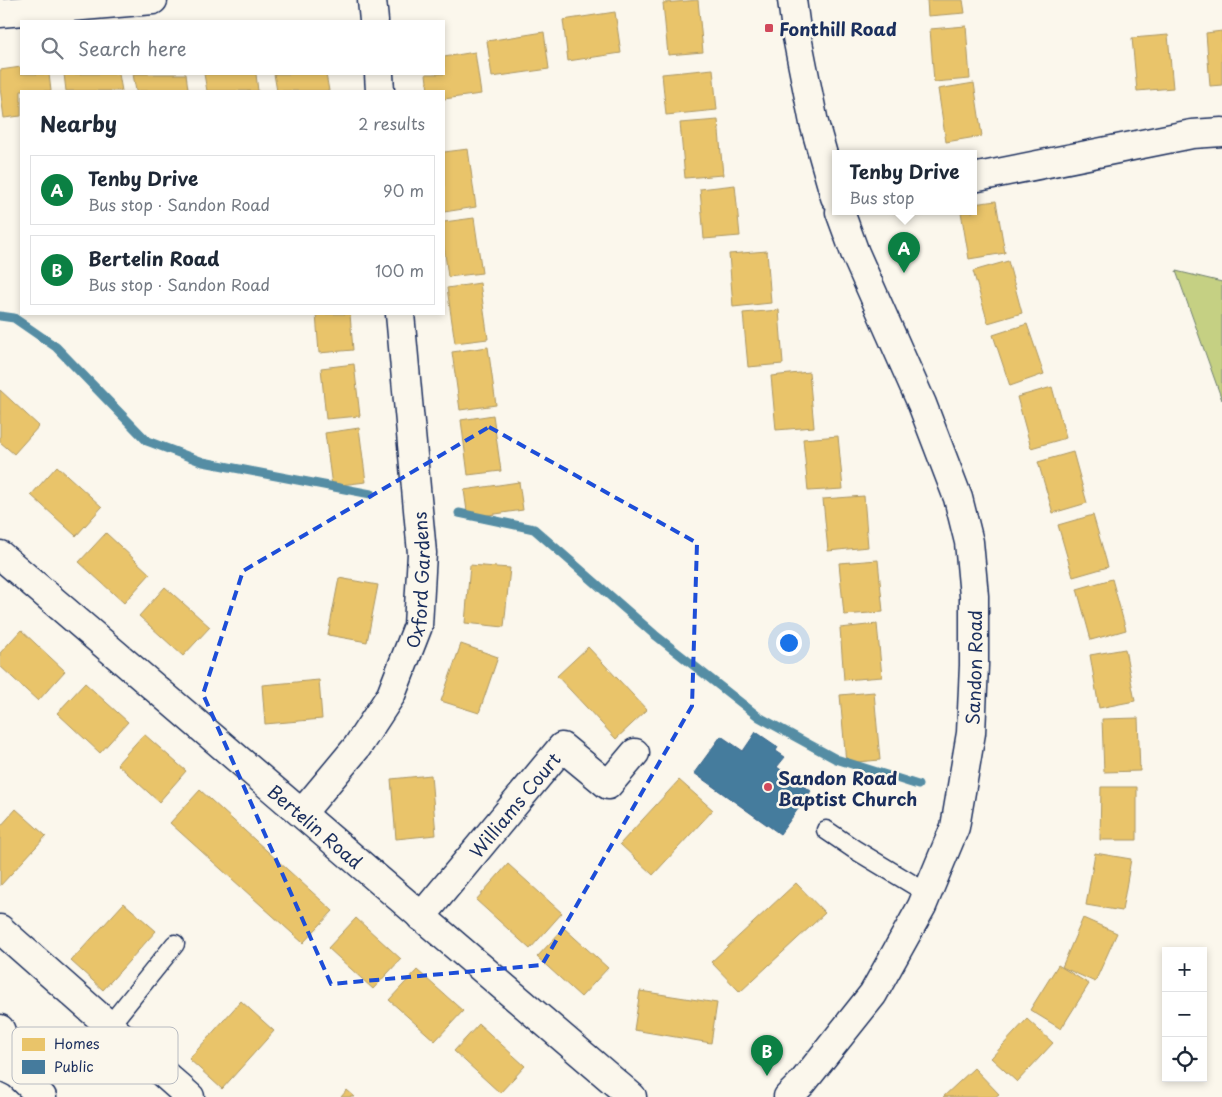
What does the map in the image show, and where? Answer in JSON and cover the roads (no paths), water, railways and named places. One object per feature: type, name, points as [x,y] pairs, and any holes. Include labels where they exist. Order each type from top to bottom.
[{"type":"main road","points":[[0,13],[153,0]]},
{"type":"main road","points":[[372,0],[374,20]]},
{"type":"main road","points":[[792,0],[797,37],[814,123],[832,186]]},
{"type":"main road","points":[[379,75],[380,90]]},
{"type":"main road","points":[[977,177],[1192,134],[1222,132]]},
{"type":"main road","name":"Sandon Road","points":[[788,1097],[803,1082],[873,994],[922,906],[955,827],[971,733],[974,665],[974,596],[969,542],[958,498],[945,459],[855,253],[841,215]]},
{"type":"main road","name":"Oxford Gardens","points":[[302,813],[357,747],[390,695],[418,626],[422,553],[400,315]]},
{"type":"main road","name":"Bertelin Road","points":[[0,555],[632,1097]]},
{"type":"main road","name":"Williams Court","points":[[421,917],[562,747],[608,785],[635,753]]},
{"type":"main road","points":[[0,929],[109,1026]]},
{"type":"main road","points":[[0,1029],[9,1069]]},
{"type":"main road","points":[[27,1084],[42,1097]]},
{"type":"main road","points":[[175,1084],[190,1097]]},
{"type":"lane","points":[[826,830],[927,893]]},
{"type":"lane","points":[[109,1026],[175,944]]},
{"type":"waterway","points":[[0,316],[14,318],[56,347],[147,441],[203,462],[371,494]]},
{"type":"waterway","points":[[459,513],[534,529],[655,635],[759,717],[836,759],[918,785]]},
{"type":"place","name":"Fonthill Road","points":[[769,28]]},
{"type":"place","name":"Tenby Drive","points":[[904,273]]},
{"type":"place","name":"Sandon Road Baptist Church","points":[[768,787]]},
{"type":"place","name":"Bertelin Road","points":[[767,1076]]}]
